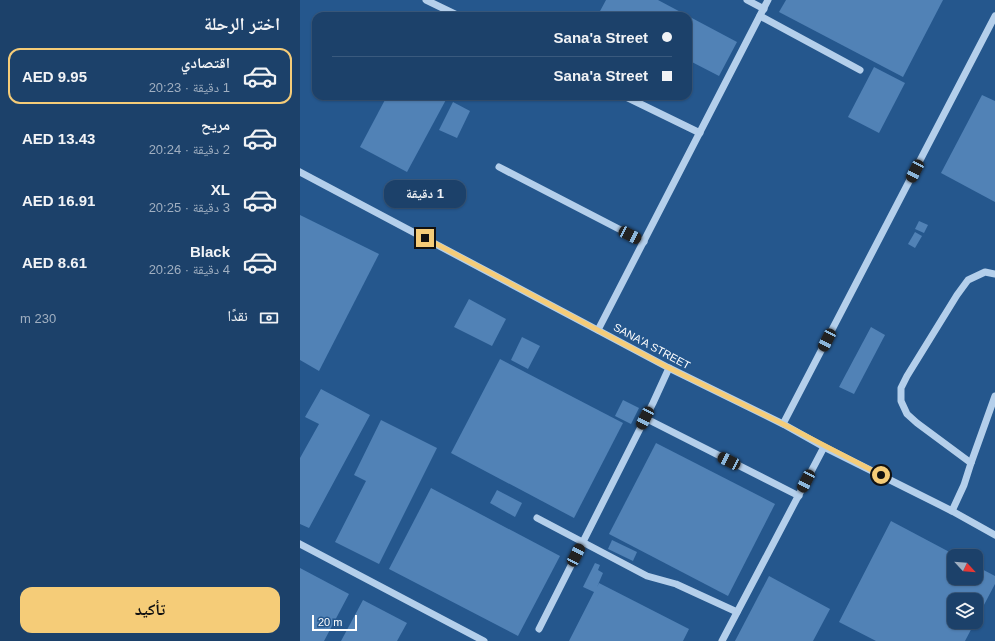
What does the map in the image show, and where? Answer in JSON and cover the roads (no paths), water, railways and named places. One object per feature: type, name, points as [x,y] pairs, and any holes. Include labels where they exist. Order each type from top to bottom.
[{"type":"street","points":[[426,0],[451,12]]},
{"type":"street","points":[[747,0],[764,9]]},
{"type":"street","points":[[598,330],[768,0]]},
{"type":"street","points":[[760,16],[860,70]]},
{"type":"street","points":[[783,424],[995,16]]},
{"type":"street","points":[[632,100],[700,133]]},
{"type":"street","points":[[500,167],[644,242]]},
{"type":"street","name":"SANA'A STREET","points":[[300,172],[669,368],[783,424],[952,511],[995,535]]},
{"type":"street","points":[[971,463],[907,414],[901,401],[901,388],[907,376],[968,280],[985,272],[995,274]]},
{"type":"street","points":[[539,629],[669,368]]},
{"type":"street","points":[[952,511],[964,485],[995,396]]},
{"type":"street","points":[[645,418],[798,496]]},
{"type":"street","points":[[722,641],[824,446]]},
{"type":"street","points":[[537,518],[646,576],[676,584],[737,612]]},
{"type":"street","points":[[300,544],[484,641]]}]
